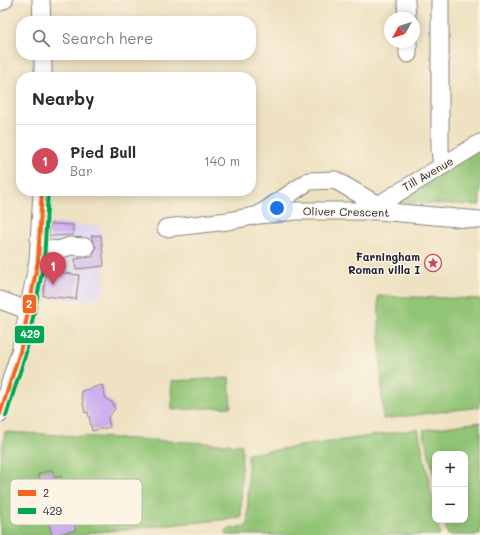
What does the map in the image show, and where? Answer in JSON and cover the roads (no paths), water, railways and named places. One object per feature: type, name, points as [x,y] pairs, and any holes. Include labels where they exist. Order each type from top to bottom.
[{"type":"street","points":[[0,2],[4,0]]},
{"type":"street","points":[[41,0],[42,16]]},
{"type":"street","points":[[406,0],[407,12]]},
{"type":"street","points":[[440,0],[440,149],[442,166]]},
{"type":"street","points":[[43,60],[43,72]]},
{"type":"street","name":"Till Avenue","points":[[378,208],[480,143]]},
{"type":"street","points":[[258,215],[308,181],[335,180],[378,208]]},
{"type":"street","points":[[0,414],[20,352],[40,248],[42,196]]},
{"type":"street","name":"Oliver Crescent","points":[[166,228],[296,211],[378,208],[480,220]]},
{"type":"street","points":[[40,248],[59,250],[70,246],[86,247]]},
{"type":"street","points":[[0,300],[27,310]]},
{"type":"place","name":"Farningham Roman villa I","points":[[433,263]]},
{"type":"place","name":"Pied Bull","points":[[53,285]]}]
